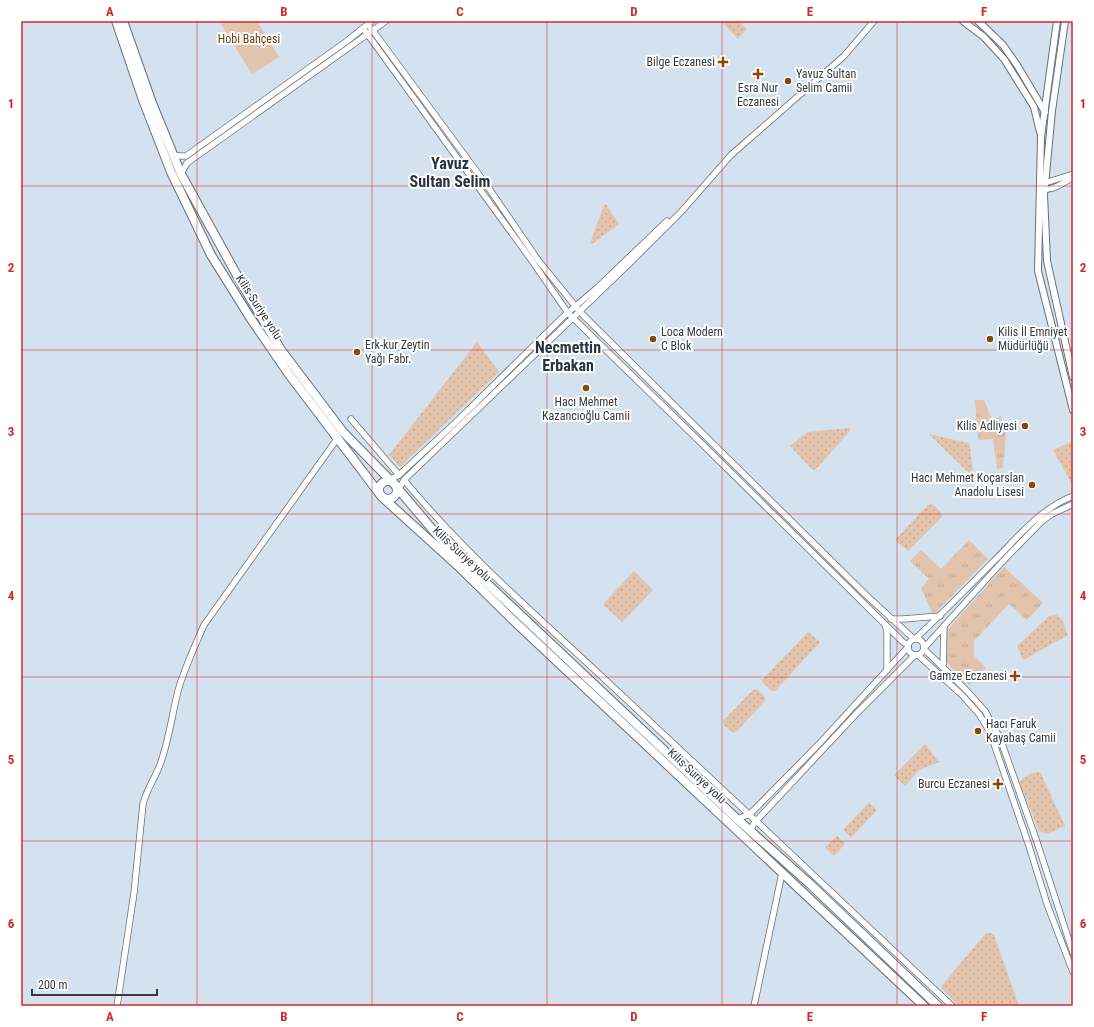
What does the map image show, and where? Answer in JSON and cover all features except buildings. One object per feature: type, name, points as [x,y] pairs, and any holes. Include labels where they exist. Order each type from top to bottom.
[{"type":"highway","name":"Kilis-Suriye yolu","points":[[116,21],[143,100],[171,172],[211,255],[251,319],[288,373],[382,497],[458,566],[514,621],[924,1006]]},
{"type":"highway","points":[[123,21],[152,103],[181,174],[239,279],[281,350],[343,432],[449,547],[737,819],[810,884],[938,1006]]},
{"type":"highway","points":[[393,486],[389,499],[382,497],[379,492],[380,487],[393,486]]},
{"type":"main road","points":[[963,21],[984,37],[1004,59],[1034,107],[1041,136]]},
{"type":"main road","points":[[978,21],[1003,45],[1018,65],[1044,110],[1051,119]]},
{"type":"main road","points":[[1057,21],[1041,136],[1042,189],[1047,261],[1073,377]]},
{"type":"main road","points":[[1065,21],[1054,94],[1045,183],[1042,189],[1038,271],[1073,410]]},
{"type":"main road","points":[[1034,92],[1054,94]]},
{"type":"main road","points":[[1032,104],[1044,110]]},
{"type":"street","points":[[181,174],[187,163],[386,21]]},
{"type":"street","points":[[393,486],[404,480],[580,312],[681,212],[731,155],[844,56],[874,21]]},
{"type":"street","points":[[173,154],[186,156],[370,22],[374,30],[488,187],[538,260],[580,312],[891,619],[915,638],[922,640],[925,648],[985,712],[1000,738],[1037,842],[1073,953]]},
{"type":"street","points":[[363,28],[568,313],[908,646],[910,652],[917,655],[975,709],[990,732],[1047,904],[1073,972]]},
{"type":"street","points":[[1045,183],[1073,176]]},
{"type":"street","points":[[1042,189],[1061,185],[1073,176]]},
{"type":"street","points":[[393,486],[400,475],[575,306],[597,288],[667,221],[681,212]]},
{"type":"street","points":[[351,419],[400,475]]},
{"type":"street","points":[[117,1006],[134,893],[143,804],[146,792],[161,764],[178,690],[204,625],[337,439]]},
{"type":"street","points":[[404,480],[480,562],[757,820],[811,874],[952,1006]]},
{"type":"street","points":[[737,819],[750,814],[819,744],[915,638],[940,616],[1025,528],[1053,506],[1073,496]]},
{"type":"street","points":[[751,831],[757,820],[857,713],[917,655],[923,652],[944,626],[1042,521],[1052,514],[1073,504]]},
{"type":"street","points":[[891,619],[940,616]]},
{"type":"street","points":[[883,622],[887,627],[887,670]]},
{"type":"street","points":[[943,667],[944,626]]},
{"type":"street","points":[[754,1006],[782,873]]},
{"type":"green space","name":"Hobi Bahçesi","points":[[219,21],[257,21],[279,57],[252,74]]},
{"type":"green space","points":[[721,21],[739,21],[747,29],[738,39]]},
{"type":"green space","points":[[605,203],[619,224],[592,244],[590,243]]},
{"type":"green space","points":[[477,342],[499,372],[400,467],[389,455]]},
{"type":"green space","points":[[975,400],[984,400],[992,420],[1001,416],[1006,434],[1003,468],[997,469],[993,439],[978,440]]},
{"type":"green space","points":[[850,428],[850,431],[816,469],[813,470],[790,446],[808,432]]},
{"type":"green space","points":[[929,434],[968,443],[970,446],[973,474],[971,475]]},
{"type":"green space","points":[[1073,441],[1073,486],[1053,450]]},
{"type":"green space","points":[[932,504],[941,512],[942,517],[908,551],[895,540],[928,505]]},
{"type":"green space","points":[[969,540],[988,559],[933,615],[921,588],[929,579],[910,561],[921,550],[941,569]]},
{"type":"green space","points":[[1004,567],[1043,603],[1027,620],[1009,604],[974,641],[974,656],[986,668],[969,685],[946,662],[947,630]]},
{"type":"green space","points":[[634,571],[653,590],[622,622],[603,604]]},
{"type":"green space","points":[[1057,615],[1062,620],[1068,635],[1023,660],[1017,646],[1049,616]]},
{"type":"green space","points":[[808,632],[820,642],[778,688],[775,691],[772,691],[763,683],[762,680]]},
{"type":"green space","points":[[753,690],[758,690],[765,697],[765,701],[736,732],[733,733],[724,725],[723,721]]},
{"type":"green space","points":[[925,744],[939,762],[919,770],[905,786],[894,775]]},
{"type":"green space","points":[[1036,772],[1040,772],[1065,826],[1047,834],[1039,831],[1020,783],[1025,777]]},
{"type":"green space","points":[[869,802],[877,810],[851,838],[843,830]]},
{"type":"green space","points":[[837,836],[845,844],[834,856],[825,847]]},
{"type":"green space","points":[[986,933],[991,933],[994,935],[1019,1006],[959,1006],[942,989],[942,985]]},
{"type":"place","name":"Bilge Eczanesi","points":[[723,62]]},
{"type":"place","name":"Esra Nur Eczanesi","points":[[758,74]]},
{"type":"place","name":"Yavuz Sultan Selim Camii","points":[[788,81]]},
{"type":"place","name":"Loca Modern C Blok","points":[[653,339]]},
{"type":"place","name":"Kilis İl Emniyet Müdürlüğü","points":[[990,339]]},
{"type":"place","name":"Erk-kur Zeytin Yağı Fabr.","points":[[357,352]]},
{"type":"place","name":"Hacı Mehmet Kazancıoğlu Camii","points":[[586,388]]},
{"type":"place","name":"Kilis Adliyesi","points":[[1025,426]]},
{"type":"place","name":"Hacı Mehmet Koçarslan Anadolu Lisesi","points":[[1032,485]]},
{"type":"place","name":"Gamze Eczanesi","points":[[1015,676]]},
{"type":"place","name":"Hacı Faruk Kayabaş Camii","points":[[978,731]]},
{"type":"place","name":"Burcu Eczanesi","points":[[998,784]]},
{"type":"district","name":"Yavuz Sultan Selim","points":[[450,172]]},
{"type":"district","name":"Necmettin Erbakan","points":[[568,356]]}]
